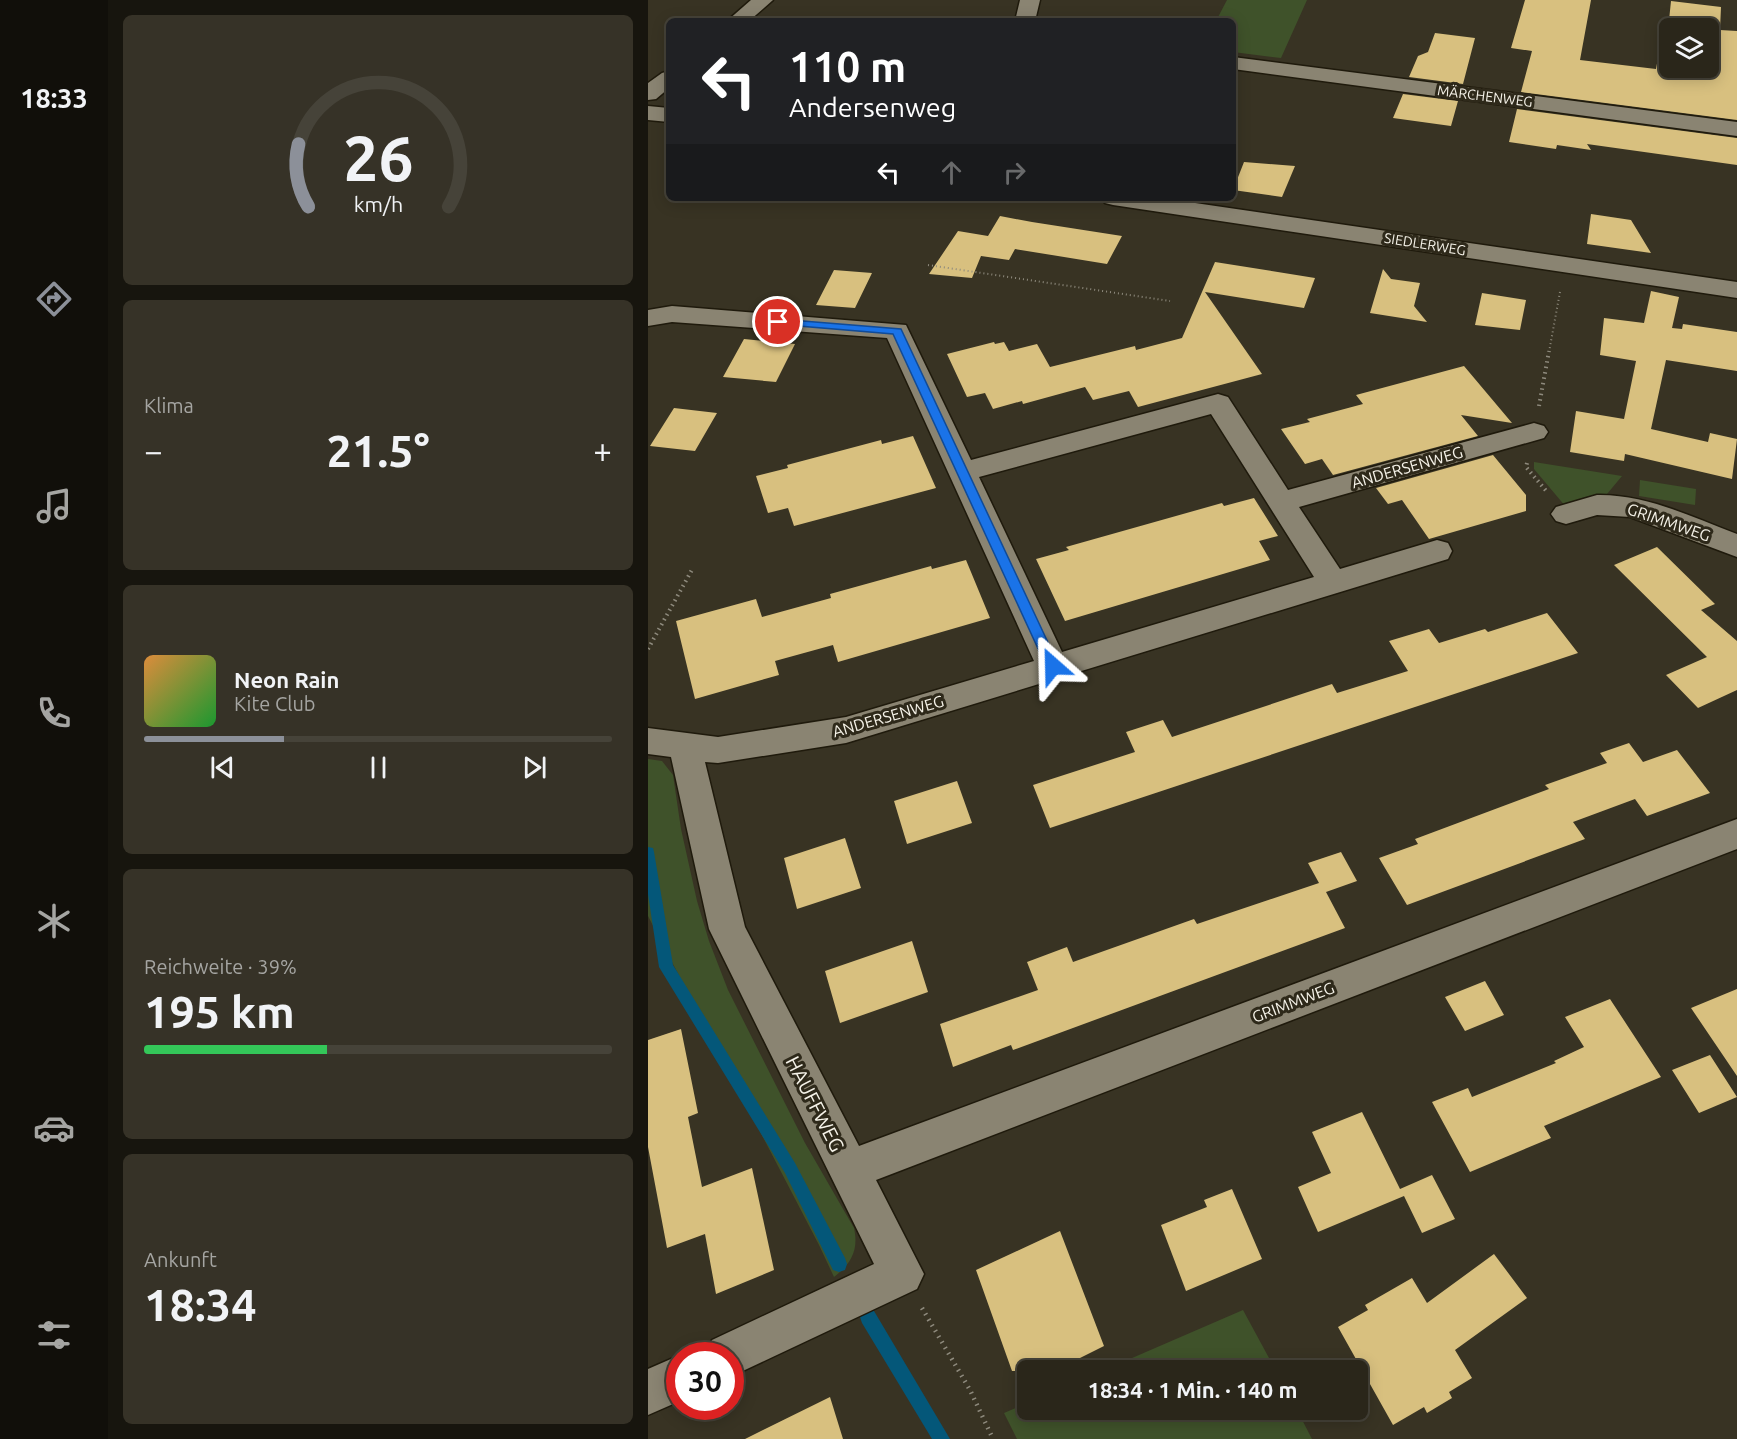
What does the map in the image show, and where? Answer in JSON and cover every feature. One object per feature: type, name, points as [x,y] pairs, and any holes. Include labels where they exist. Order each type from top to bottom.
[{"type":"street","points":[[741,18],[763,0]]},
{"type":"street","points":[[1026,18],[1030,0]]},
{"type":"street","name":"MÄRCHENWEG","points":[[1236,63],[1737,129]]},
{"type":"street","points":[[648,94],[666,79]]},
{"type":"street","points":[[648,113],[666,115]]},
{"type":"street","name":"SIEDLERWEG","points":[[1133,201],[1737,290]]},
{"type":"street","points":[[648,318],[672,314],[897,331],[1053,666]]},
{"type":"street","points":[[964,472],[1218,404],[1332,581]]},
{"type":"street","name":"ANDERSENWEG","points":[[1281,502],[1534,432]]},
{"type":"street","name":"GRIMMWEG","points":[[1566,514],[1597,505],[1622,506],[1646,511],[1737,546]]},
{"type":"street","name":"ANDERSENWEG","points":[[648,741],[718,750],[846,730],[1437,551]]},
{"type":"street","points":[[1737,553],[1734,560],[1737,569]]},
{"type":"street","name":"HAUFFWEG","points":[[685,747],[727,928],[902,1274]]},
{"type":"street","name":"GRIMMWEG","points":[[849,1170],[1737,834]]},
{"type":"street","points":[[744,1349],[902,1274]]},
{"type":"street","points":[[648,1392],[666,1384]]},
{"type":"path","points":[[928,265],[1170,301]]},
{"type":"path","points":[[1564,265],[1526,467],[1566,514]]},
{"type":"path","points":[[648,649],[693,567]]},
{"type":"path","points":[[902,1274],[970,1390],[993,1439]]},
{"type":"green space","points":[[1227,0],[1307,0],[1281,58],[1236,52],[1236,18],[1218,18]]},
{"type":"green space","points":[[1534,462],[1622,476],[1607,494],[1566,507],[1534,469]]},
{"type":"green space","points":[[1640,480],[1696,489],[1695,505],[1639,496]]},
{"type":"green space","points":[[648,759],[662,761],[673,775],[681,829],[697,901],[709,941],[728,990],[805,1143],[854,1228],[855,1243],[852,1256],[845,1267],[834,1277],[648,916]]},
{"type":"green space","points":[[1243,1310],[1270,1360],[1127,1360]]},
{"type":"green space","points":[[1017,1407],[1017,1420],[1302,1420],[1312,1439],[1017,1439],[1004,1413]]},
{"type":"building","points":[[1525,0],[1591,0],[1580,60],[1656,69],[1658,58],[1659,78],[1719,78],[1719,18],[1669,18],[1671,1],[1721,7],[1720,30],[1737,31],[1737,120],[1521,92],[1532,51],[1511,48]]},
{"type":"building","points":[[1435,33],[1475,38],[1463,84],[1409,77],[1418,56],[1428,52]]},
{"type":"building","points":[[1403,94],[1458,101],[1451,126],[1393,118]]},
{"type":"building","points":[[1517,109],[1737,138],[1737,165],[1587,144],[1591,150],[1557,145],[1556,149],[1509,142]]},
{"type":"building","points":[[1244,162],[1295,166],[1282,197],[1236,190],[1236,182]]},
{"type":"building","points":[[1591,214],[1631,220],[1651,253],[1587,244]]},
{"type":"building","points":[[1000,216],[1122,236],[1107,264],[1015,249],[1009,260],[981,256],[972,278],[929,274],[958,231],[988,236]]},
{"type":"building","points":[[1215,262],[1315,278],[1304,308],[1205,292],[1262,374],[1138,407],[1129,391],[1093,400],[1085,387],[1023,404],[1022,401],[993,409],[985,393],[967,397],[947,354],[994,342],[995,344],[1004,342],[1009,351],[1037,344],[1050,367],[1135,346],[1136,350],[1182,338]]},
{"type":"building","points":[[1383,269],[1391,279],[1420,283],[1414,306],[1427,322],[1370,313]]},
{"type":"building","points":[[834,270],[872,273],[855,308],[816,305]]},
{"type":"building","points":[[1651,291],[1679,297],[1672,328],[1682,329],[1683,324],[1737,332],[1737,371],[1666,360],[1651,429],[1708,442],[1710,433],[1737,439],[1732,479],[1625,454],[1624,461],[1570,452],[1576,411],[1624,419],[1636,361],[1600,355],[1604,318],[1644,323]]},
{"type":"building","points":[[1482,293],[1526,300],[1520,330],[1475,325]]},
{"type":"building","points":[[744,339],[795,344],[776,382],[723,377]]},
{"type":"building","points":[[1464,366],[1512,423],[1461,415],[1478,436],[1333,475],[1322,459],[1305,464],[1281,429],[1310,422],[1307,419],[1363,404],[1356,395]]},
{"type":"building","points":[[674,408],[717,413],[695,451],[650,446]]},
{"type":"building","points":[[913,436],[936,488],[794,526],[788,508],[768,513],[756,476],[788,468],[787,465],[881,440],[882,444]]},
{"type":"building","points":[[1493,455],[1526,495],[1526,511],[1429,539],[1402,500],[1388,504],[1376,488]]},
{"type":"building","points":[[1254,498],[1278,536],[1259,541],[1270,560],[1065,621],[1036,559],[1069,550],[1066,547],[1222,503],[1224,506]]},
{"type":"building","points":[[1657,547],[1715,604],[1701,610],[1737,641],[1737,690],[1698,708],[1666,675],[1707,657],[1614,565]]},
{"type":"building","points":[[966,560],[990,618],[838,662],[833,645],[775,661],[779,675],[695,699],[676,621],[756,599],[762,617],[831,598],[830,594],[931,566],[932,569]]},
{"type":"building","points":[[1547,613],[1578,653],[1050,828],[1033,785],[1135,752],[1126,732],[1163,720],[1172,737],[1332,684],[1337,693],[1408,671],[1389,641],[1429,629],[1439,643],[1485,629],[1488,632]]},
{"type":"building","points":[[1629,743],[1643,762],[1677,750],[1710,793],[1647,816],[1635,799],[1573,822],[1585,839],[1407,905],[1379,858],[1418,844],[1415,839],[1549,789],[1545,785],[1607,763],[1600,753]]},
{"type":"building","points":[[957,781],[972,823],[907,844],[894,801]]},
{"type":"building","points":[[845,838],[861,888],[797,909],[784,858]]},
{"type":"building","points":[[1341,852],[1357,881],[1326,892],[1345,928],[1013,1050],[1011,1045],[953,1067],[940,1024],[1038,990],[1027,962],[1067,947],[1073,962],[1194,919],[1197,924],[1319,883],[1308,863]]},
{"type":"building","points":[[912,941],[928,992],[840,1023],[825,971]]},
{"type":"building","points":[[1485,981],[1504,1015],[1465,1031],[1445,997]]},
{"type":"building","points":[[1737,989],[1737,1076],[1691,1008]]},
{"type":"building","points":[[1610,999],[1661,1077],[1544,1126],[1551,1138],[1470,1172],[1432,1102],[1468,1088],[1472,1097],[1556,1063],[1554,1061],[1584,1047],[1565,1017]]},
{"type":"building","points":[[681,1029],[698,1113],[688,1117],[702,1187],[752,1168],[774,1270],[716,1294],[705,1234],[667,1248],[648,1147],[648,1040]]},
{"type":"building","points":[[1710,1055],[1737,1097],[1699,1113],[1672,1070]]},
{"type":"building","points":[[1362,1112],[1400,1189],[1432,1175],[1455,1219],[1422,1233],[1404,1196],[1318,1232],[1298,1187],[1331,1173],[1312,1132]]},
{"type":"building","points":[[1232,1189],[1262,1259],[1186,1291],[1161,1225],[1207,1207],[1204,1200]]},
{"type":"building","points":[[1060,1231],[1104,1346],[1076,1360],[1017,1360],[1017,1371],[1012,1371],[976,1270]]},
{"type":"building","points":[[1494,1254],[1527,1298],[1455,1350],[1472,1378],[1449,1392],[1452,1398],[1427,1413],[1424,1407],[1393,1425],[1368,1380],[1368,1360],[1357,1360],[1338,1327],[1368,1310],[1365,1305],[1412,1278],[1427,1303]]},
{"type":"building","points":[[830,1397],[843,1439],[745,1439]]},
{"type":"waterway","points":[[648,852],[666,967],[790,1168],[839,1264]]},
{"type":"waterway","points":[[868,1317],[942,1439]]},
{"type":"route","points":[[778,322],[897,331],[1053,666]]}]
